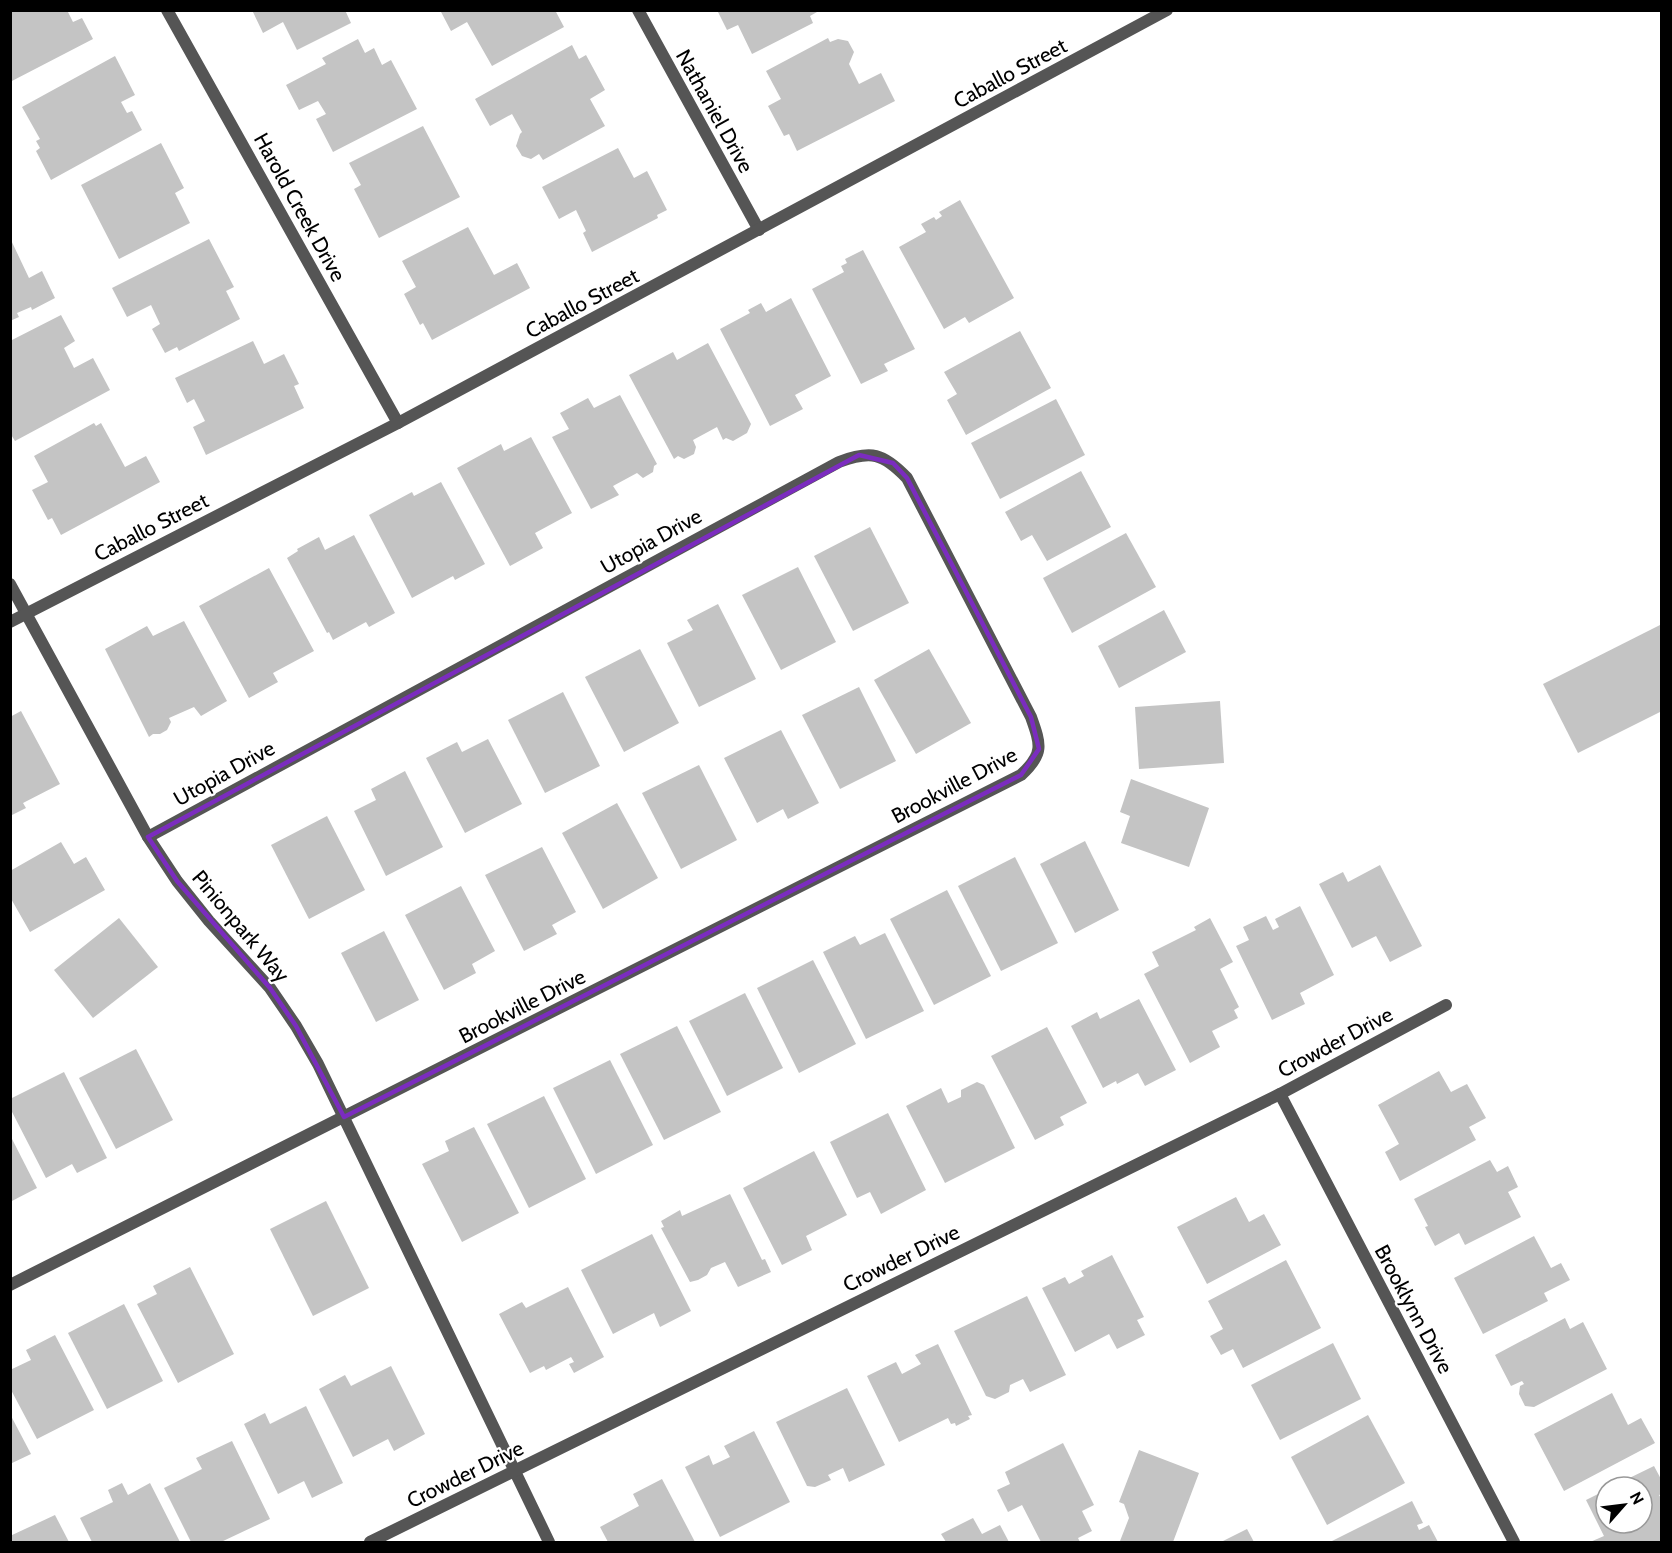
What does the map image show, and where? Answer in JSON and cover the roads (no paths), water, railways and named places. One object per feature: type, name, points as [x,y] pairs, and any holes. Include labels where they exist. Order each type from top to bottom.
[{"type":"street","name":"Harold Creek Drive","points":[[167,10],[398,423]]},
{"type":"street","name":"Nathaniel Drive","points":[[638,10],[759,230]]},
{"type":"street","name":"Caballo Street","points":[[10,622],[398,423],[1167,10]]},
{"type":"street","name":"Utopia Drive","points":[[148,837],[839,462],[859,455],[876,456],[893,463],[907,478],[1031,717],[1039,749]]},
{"type":"street","name":"Pinionpark Way","points":[[10,584],[148,837],[177,882],[270,988],[313,1055],[549,1542]]},
{"type":"street","name":"Brookville Drive","points":[[10,1285],[1021,776],[1034,764],[1039,749]]},
{"type":"street","name":"Crowder Drive","points":[[370,1542],[1280,1094],[1446,1005]]},
{"type":"street","name":"Brooklynn Drive","points":[[1280,1094],[1514,1542]]}]
